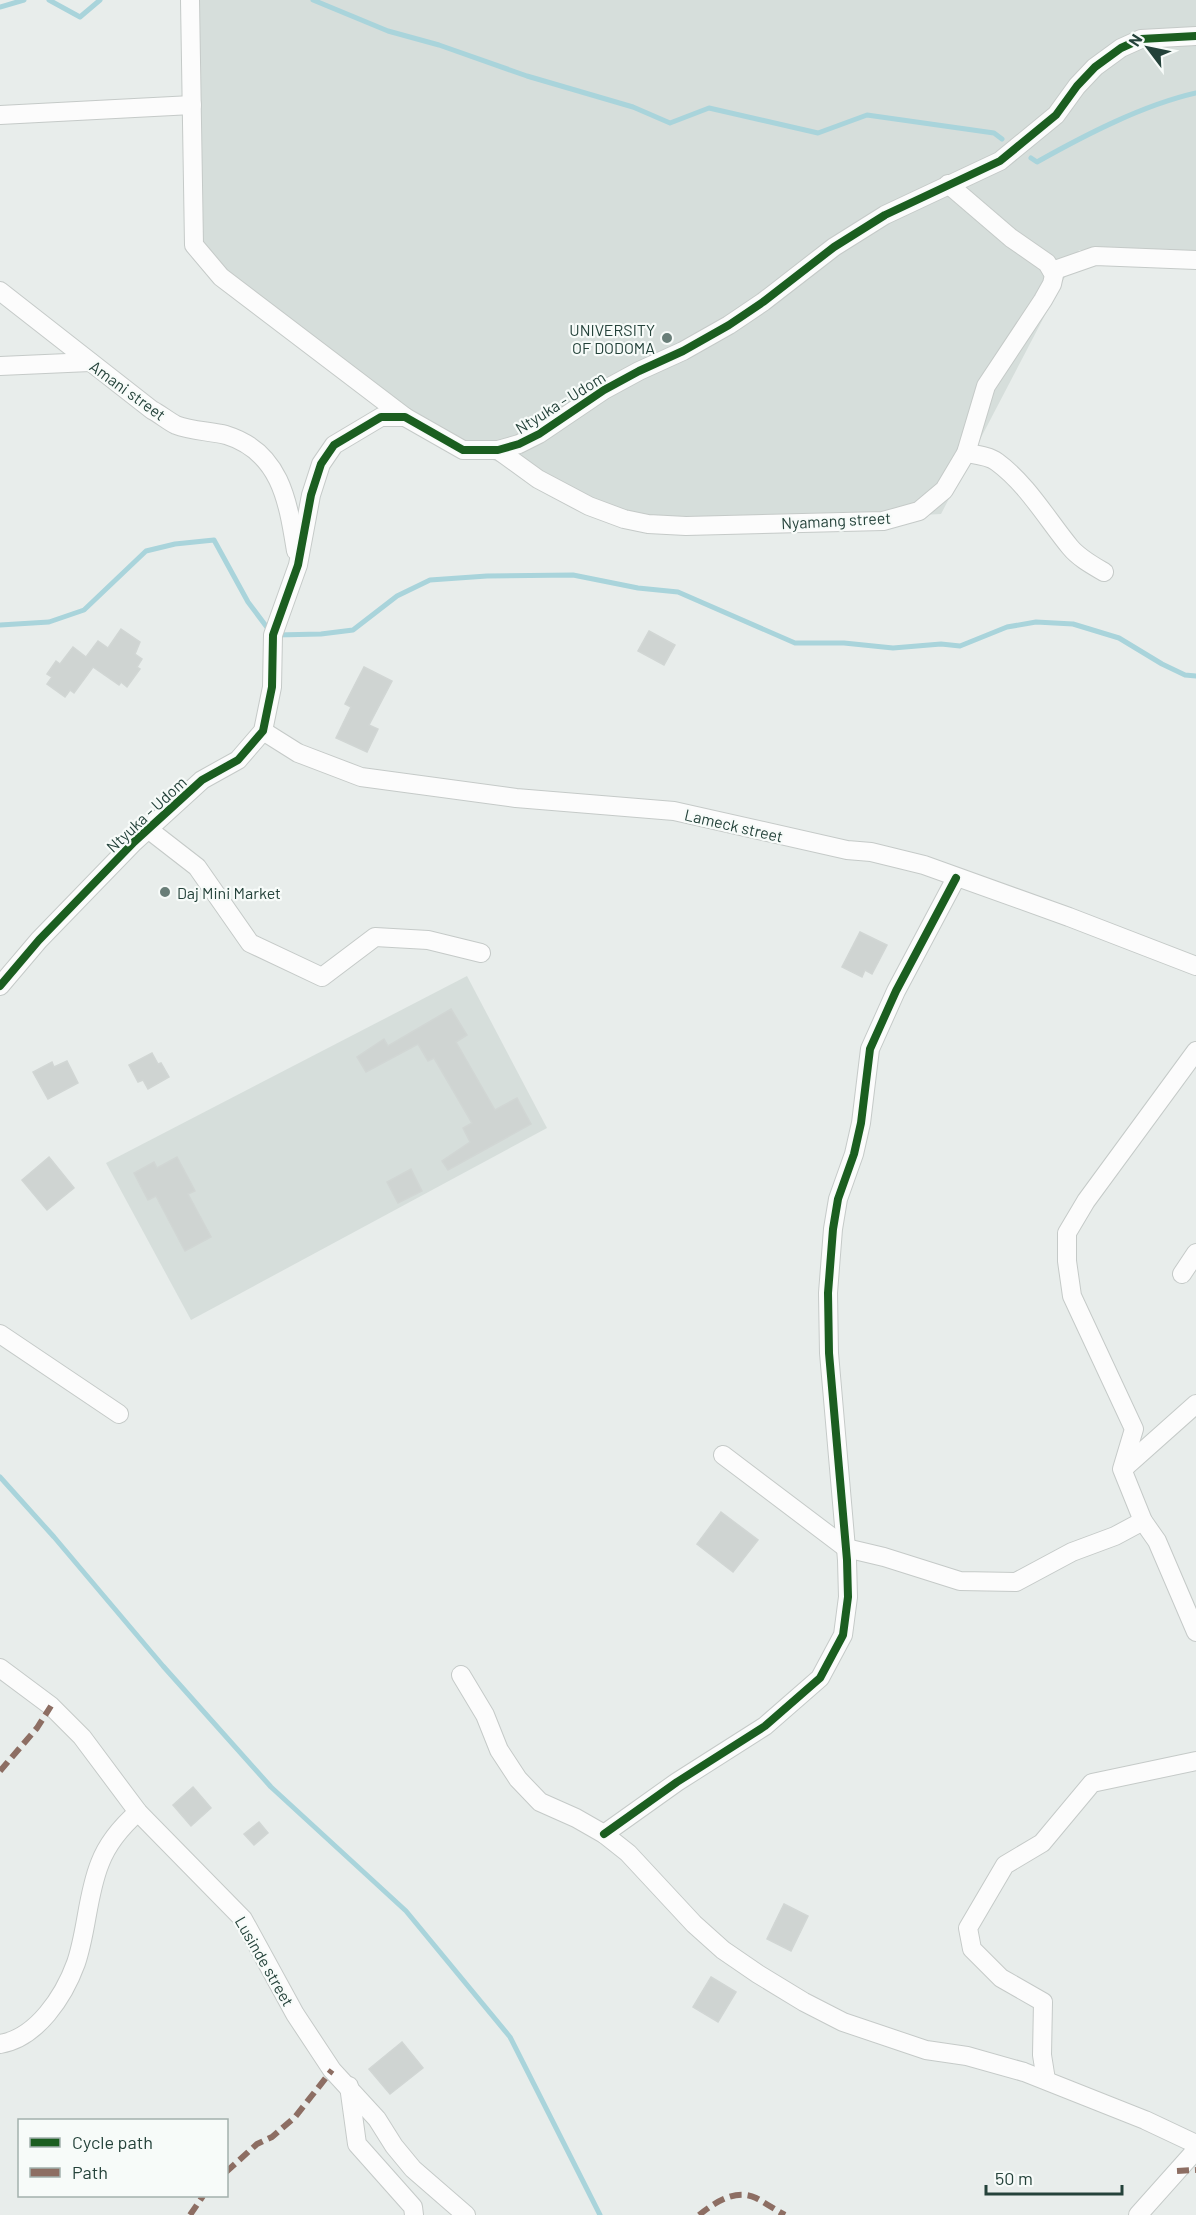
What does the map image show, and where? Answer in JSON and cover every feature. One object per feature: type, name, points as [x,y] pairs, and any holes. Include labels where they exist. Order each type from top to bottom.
[{"type":"street","points":[[190,0],[194,245],[221,277],[405,417]]},
{"type":"street","name":"Ntyuka - Udom","points":[[0,986],[39,939],[148,828],[202,780],[238,760],[263,731],[272,687],[273,635],[298,565],[311,495],[321,464],[334,445],[381,417],[405,417],[463,450],[498,450],[519,444],[539,434],[604,390],[683,351],[729,325],[763,302],[834,247],[885,215],[1000,161],[1056,115],[1077,86],[1095,67],[1121,48],[1141,39],[1196,36]]},
{"type":"street","points":[[0,115],[192,105]]},
{"type":"street","points":[[948,184],[1011,238],[1047,263],[1052,271],[1095,256],[1196,260]]},
{"type":"street","name":"Nyamang street","points":[[498,450],[538,478],[589,506],[624,519],[648,524],[686,526],[883,521],[919,511],[944,490],[966,453],[986,386],[1052,284],[1054,275],[1052,271]]},
{"type":"street","name":"Amani street","points":[[0,291],[152,410],[176,425],[241,440],[261,455],[278,476],[289,506],[298,565]]},
{"type":"street","points":[[0,366],[90,362]]},
{"type":"street","points":[[966,453],[997,462],[1037,502],[1071,548],[1083,559],[1104,572]]},
{"type":"street","name":"Lameck street","points":[[263,731],[298,753],[361,777],[516,798],[674,811],[924,865],[1196,966]]},
{"type":"street","points":[[148,828],[198,867],[250,943],[322,977],[375,937],[428,940],[481,953]]},
{"type":"street","points":[[604,1834],[677,1782],[765,1726],[820,1678],[843,1635],[848,1597],[846,1548],[829,1353],[828,1293],[832,1229],[838,1199],[854,1154],[861,1123],[870,1049],[896,991],[956,878]]},
{"type":"street","points":[[1196,1051],[1086,1201],[1067,1233],[1067,1261],[1072,1296],[1134,1429],[1122,1469],[1143,1521],[1157,1541],[1196,1632]]},
{"type":"street","points":[[1182,1274],[1196,1253]]},
{"type":"street","points":[[0,1334],[119,1414]]},
{"type":"street","points":[[1122,1469],[1196,1404]]},
{"type":"street","points":[[723,1455],[846,1548],[884,1557],[960,1581],[1016,1582],[1072,1552],[1115,1536],[1143,1521]]},
{"type":"street","name":"Lusinde street","points":[[0,1668],[51,1706],[82,1737],[138,1812],[243,1919],[295,2014],[332,2070],[377,2119],[394,2146],[413,2169],[466,2215]]},
{"type":"street","points":[[461,1674],[485,1715],[499,1749],[518,1779],[540,1802],[604,1834],[628,1853],[668,1898],[723,1950],[804,2002],[843,2022],[926,2050],[967,2056],[1024,2072],[1145,2120],[1196,2144]]},
{"type":"street","points":[[1046,2080],[1042,2055],[1043,2002],[1001,1978],[972,1949],[968,1928],[1005,1865],[1042,1843],[1092,1783],[1196,1761]]},
{"type":"street","points":[[0,2044],[23,2036],[39,2023],[66,1983],[76,1962],[100,1863],[118,1830],[138,1812]]},
{"type":"street","points":[[349,2086],[357,2144],[413,2207],[414,2215]]},
{"type":"street","points":[[1138,2215],[1196,2150]]},
{"type":"shaded area","name":"UNIVERSITY OF DODOMA","points":[[187,0],[1196,0],[1196,256],[1079,250],[941,514],[655,529],[401,421],[190,246]]},
{"type":"shaded area","points":[[467,976],[547,1128],[191,1320],[106,1163]]},
{"type":"building","points":[[121,629],[140,642],[135,654],[142,659],[137,667],[140,669],[127,687],[121,682],[119,685],[93,667],[74,693],[70,690],[65,697],[47,684],[52,677],[47,674],[56,661],[60,664],[73,647],[86,657],[98,641],[108,648]]},
{"type":"building","points":[[649,631],[675,645],[664,665],[638,651]]},
{"type":"building","points":[[364,667],[392,681],[369,725],[378,729],[367,752],[336,738],[351,707],[345,704]]},
{"type":"building","points":[[860,932],[887,945],[872,974],[865,970],[862,977],[842,967]]},
{"type":"building","points":[[451,1009],[467,1035],[456,1042],[495,1110],[517,1098],[531,1124],[448,1170],[442,1161],[470,1142],[463,1128],[472,1123],[434,1058],[428,1061],[418,1044],[366,1072],[357,1057],[384,1039],[388,1046]]},
{"type":"building","points":[[152,1053],[169,1077],[148,1089],[143,1080],[138,1082],[129,1065]]},
{"type":"building","points":[[67,1061],[78,1083],[48,1099],[33,1072],[52,1062],[54,1067]]},
{"type":"building","points":[[49,1157],[74,1188],[47,1210],[22,1180]]},
{"type":"building","points":[[177,1157],[195,1191],[188,1194],[211,1237],[185,1251],[156,1196],[148,1200],[134,1173],[154,1162],[157,1168]]},
{"type":"building","points":[[411,1169],[422,1191],[398,1203],[387,1182]]},
{"type":"building","points":[[721,1512],[758,1540],[733,1572],[697,1544]]},
{"type":"building","points":[[193,1787],[211,1808],[191,1826],[173,1805]]},
{"type":"building","points":[[259,1822],[268,1833],[254,1845],[244,1834]]},
{"type":"building","points":[[784,1904],[808,1916],[791,1951],[767,1939]]},
{"type":"building","points":[[711,1977],[736,1992],[718,2022],[693,2007]]},
{"type":"building","points":[[402,2042],[423,2068],[390,2094],[369,2069]]},
{"type":"waterway","points":[[0,7],[24,0]]},
{"type":"waterway","points":[[49,0],[80,17],[100,0]]},
{"type":"waterway","points":[[313,0],[388,31],[633,107],[670,123],[709,108],[818,133],[867,115],[994,133],[1002,139]]},
{"type":"waterway","points":[[1031,158],[1037,162],[1094,131],[1135,113],[1196,93]]},
{"type":"waterway","points":[[0,625],[49,622],[84,610],[146,551],[175,544],[214,540],[248,602],[269,630]]},
{"type":"waterway","points":[[276,635],[321,634],[353,630],[397,596],[430,580],[487,576],[573,575],[638,588],[678,592],[795,643],[844,643],[893,648],[941,644],[960,646],[1007,627],[1036,622],[1073,624],[1119,638],[1162,664],[1185,675],[1196,676]]},
{"type":"waterway","points":[[0,1477],[271,1787],[406,1911],[510,2037],[600,2215]]},
{"type":"marked path","points":[[0,1771],[37,1728],[51,1706]]},
{"type":"marked path","points":[[228,2170],[257,2144],[272,2137],[295,2117],[332,2070]]},
{"type":"marked path","points":[[1177,2171],[1196,2170]]},
{"type":"marked path","points":[[699,2215],[726,2198],[741,2195],[756,2198],[785,2215]]},
{"type":"marked path","points":[[190,2215],[202,2197]]},
{"type":"cycle path","points":[[0,986],[39,940],[134,842],[202,780],[238,760],[263,731],[272,687],[273,635],[298,565],[311,495],[321,464],[334,445],[381,417],[405,417],[463,450],[498,450],[519,444],[539,434],[604,390],[683,351],[729,325],[763,302],[834,247],[885,215],[1000,161],[1056,115],[1077,86],[1095,67],[1121,48],[1141,39],[1196,36]]},
{"type":"cycle path","points":[[604,1834],[677,1782],[765,1726],[820,1678],[843,1635],[848,1597],[847,1560],[829,1353],[828,1293],[833,1229],[838,1199],[854,1154],[861,1123],[870,1049],[896,991],[956,878]]},
{"type":"place","name":"UNIVERSITY OF DODOMA","points":[[667,338]]},
{"type":"place","name":"Daj Mini Market","points":[[165,892]]}]
